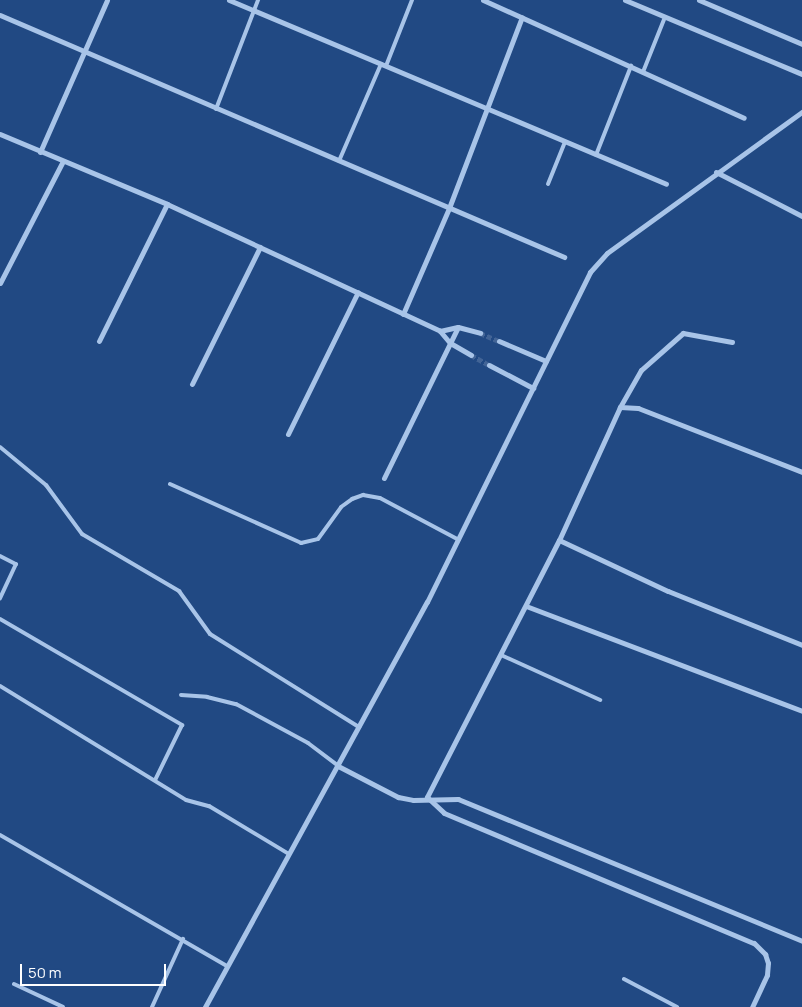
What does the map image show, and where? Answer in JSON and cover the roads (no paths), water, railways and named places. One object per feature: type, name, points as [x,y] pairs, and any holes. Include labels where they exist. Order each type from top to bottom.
[{"type":"street","points":[[40,152],[107,0]]},
{"type":"street","points":[[229,0],[666,184]]},
{"type":"street","points":[[483,0],[744,118]]},
{"type":"street","points":[[625,0],[802,74]]},
{"type":"street","points":[[699,0],[802,44]]},
{"type":"street","points":[[0,15],[564,257]]},
{"type":"street","points":[[403,314],[449,208],[522,16]]},
{"type":"street","points":[[205,1007],[338,766],[459,540],[590,272],[607,252],[802,112]]},
{"type":"street","points":[[0,134],[168,204],[358,292],[440,331],[450,343],[471,356]]},
{"type":"street","points":[[0,283],[63,161]]},
{"type":"street","points":[[716,172],[802,216]]},
{"type":"street","points":[[99,341],[168,204]]},
{"type":"street","points":[[192,384],[260,247]]},
{"type":"street","points":[[288,434],[358,292]]},
{"type":"street","points":[[440,331],[458,327],[480,334]]},
{"type":"street","points":[[384,478],[458,327]]},
{"type":"street","points":[[427,797],[526,606],[620,407],[641,370],[683,333],[732,342]]},
{"type":"street","points":[[499,341],[546,361]]},
{"type":"street","points":[[489,365],[532,388]]},
{"type":"street","points":[[620,407],[638,408],[802,472]]},
{"type":"street","points":[[558,540],[668,591],[802,645]]},
{"type":"street","points":[[526,606],[802,711]]},
{"type":"street","points":[[338,766],[398,797],[413,800],[427,797],[458,799],[802,941]]},
{"type":"street","points":[[427,797],[444,813],[754,943],[765,954],[768,963],[767,975],[752,1007]]},
{"type":"lane","points":[[216,109],[258,0]]},
{"type":"lane","points":[[340,162],[412,0]]},
{"type":"lane","points":[[643,72],[665,17]]},
{"type":"lane","points":[[596,155],[631,66]]},
{"type":"lane","points":[[548,184],[566,142]]},
{"type":"lane","points":[[0,447],[46,485],[82,534],[179,591],[210,634],[359,727]]},
{"type":"lane","points":[[170,484],[301,543],[318,539],[341,507],[352,498],[363,495],[380,498],[459,540]]},
{"type":"lane","points":[[0,556],[16,564],[0,599]]},
{"type":"lane","points":[[0,619],[182,725],[154,780]]},
{"type":"lane","points":[[501,655],[600,700]]},
{"type":"lane","points":[[0,686],[186,800],[209,806],[289,854]]},
{"type":"lane","points":[[182,695],[207,697],[236,704],[284,729],[338,766]]},
{"type":"lane","points":[[0,835],[227,966]]},
{"type":"lane","points":[[152,1007],[183,940]]},
{"type":"lane","points":[[624,979],[677,1007]]},
{"type":"lane","points":[[14,984],[64,1007]]},
{"type":"tunnel","points":[[480,333],[499,341]]},
{"type":"tunnel","points":[[471,355],[489,365]]}]
